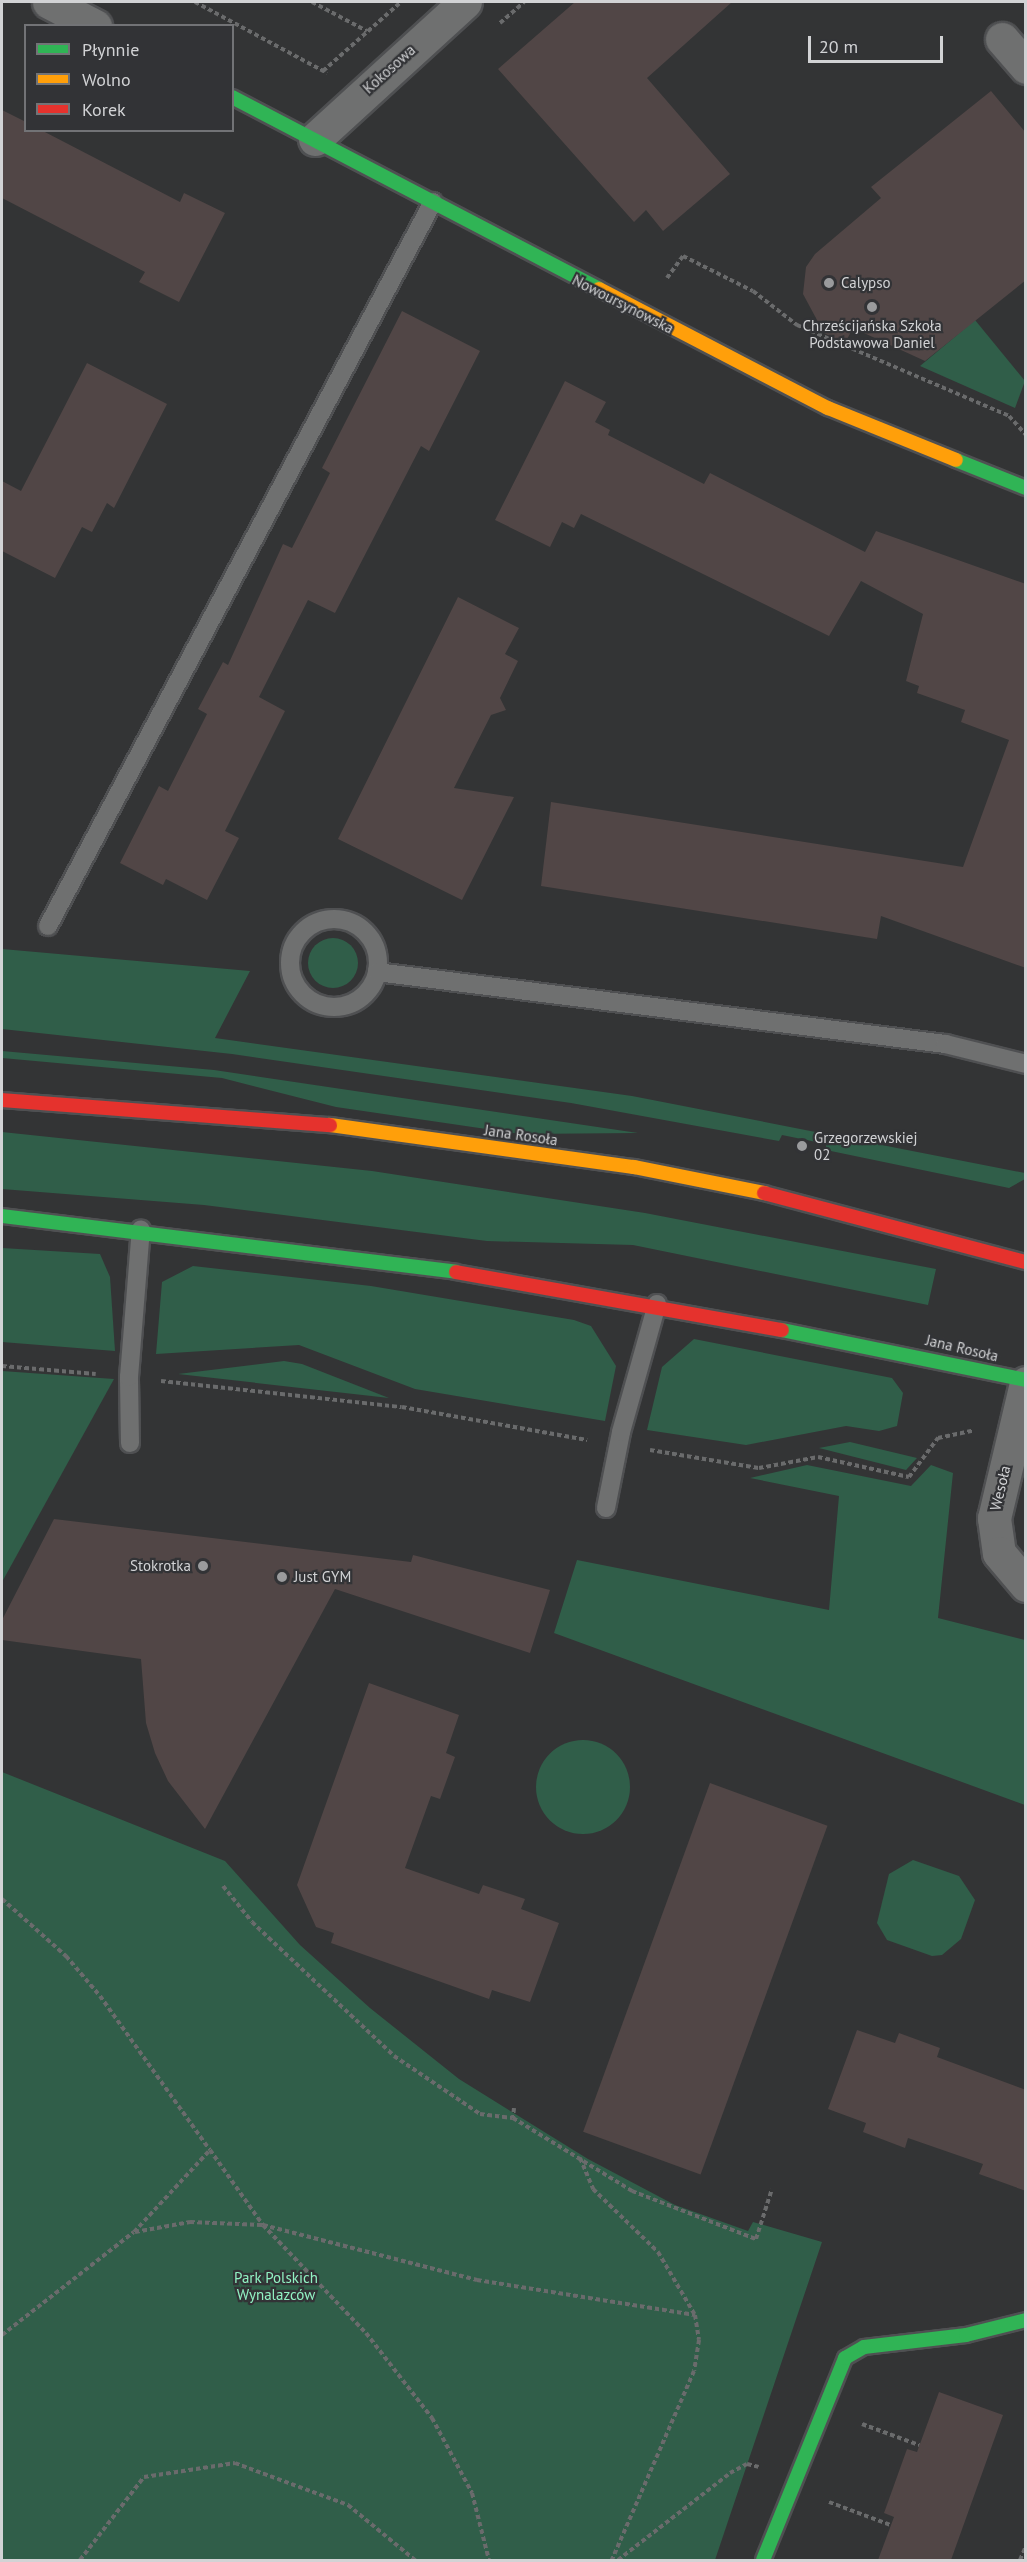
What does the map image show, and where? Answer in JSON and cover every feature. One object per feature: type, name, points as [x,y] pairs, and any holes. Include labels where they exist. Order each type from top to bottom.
[{"type":"main road","name":"Nowoursynowska","points":[[234,98],[828,408],[1026,488]]},
{"type":"main road","name":"Jana Rosoła","points":[[2,1100],[272,1117],[634,1167],[795,1199],[1026,1262]]},
{"type":"main road","name":"Jana Rosoła","points":[[2,1216],[141,1229],[657,1304],[1026,1382]]},
{"type":"main road","points":[[764,2560],[792,2482],[845,2358],[864,2347],[966,2335],[1026,2320]]},
{"type":"street","points":[[49,2],[91,24]]},
{"type":"street","name":"Kokosowa","points":[[315,139],[465,2]]},
{"type":"street","points":[[1002,39],[1026,67]]},
{"type":"street","name":"Wesoła","points":[[1026,1382],[994,1518],[999,1553],[1026,1585]]},
{"type":"lane","points":[[48,927],[433,202]]},
{"type":"lane","points":[[320,921],[350,922],[372,943],[377,972],[361,998],[332,1007],[304,996],[295,984],[291,954],[301,934],[320,921]]},
{"type":"lane","points":[[377,972],[945,1044],[1026,1064]]},
{"type":"lane","points":[[130,1443],[129,1377],[141,1229]]},
{"type":"lane","points":[[606,1508],[617,1445],[657,1304]]},
{"type":"path","points":[[312,2],[368,31]]},
{"type":"path","points":[[323,71],[401,2]]},
{"type":"path","points":[[660,287],[683,256],[753,291],[797,325],[1009,416],[1026,435]]},
{"type":"path","points":[[2,1366],[129,1377],[402,1407],[759,1468],[818,1457],[909,1477],[938,1438],[973,1431]]},
{"type":"path","points":[[223,1886],[252,1922],[394,2056],[480,2114],[513,2118],[632,2191],[756,2239],[772,2188]]},
{"type":"path","points":[[2,1899],[66,1956],[100,1996],[263,2225],[366,2333],[432,2418],[472,2493],[489,2560]]},
{"type":"path","points":[[513,2118],[514,2108]]},
{"type":"path","points":[[2,2335],[134,2232],[210,2150]]},
{"type":"path","points":[[580,2158],[594,2189],[658,2252],[695,2315],[699,2340],[694,2372],[612,2560]]},
{"type":"path","points":[[134,2232],[190,2222],[263,2225],[477,2280],[695,2315]]},
{"type":"path","points":[[822,2409],[919,2445]]},
{"type":"path","points":[[80,2560],[144,2477],[236,2463],[348,2505],[416,2560]]},
{"type":"path","points":[[618,2560],[747,2464],[891,2525]]},
{"type":"path","points":[[1020,2560],[1026,2546]]},
{"type":"green space","points":[[975,320],[1025,381],[1015,408],[920,366]]},
{"type":"green space","points":[[328,938],[338,938],[351,945],[358,958],[358,968],[351,981],[338,988],[328,988],[319,984],[312,977],[308,968],[308,958],[312,949],[319,942]]},
{"type":"green space","points":[[2,949],[250,971],[215,1038],[632,1096],[1025,1173],[1025,1179],[1009,1188],[826,1150],[826,1144],[782,1135],[779,1141],[571,1103],[232,1054],[2,1029]]},
{"type":"green space","points":[[2,1051],[214,1070],[638,1133],[520,1134],[336,1107],[222,1078],[2,1058]]},
{"type":"green space","points":[[2,1132],[372,1171],[645,1213],[936,1269],[928,1305],[633,1245],[487,1241],[204,1205],[2,1189]]},
{"type":"green space","points":[[2,1248],[100,1254],[110,1277],[115,1351],[2,1342]]},
{"type":"green space","points":[[193,1266],[371,1286],[574,1320],[591,1326],[616,1366],[605,1421],[415,1389],[299,1345],[156,1354],[162,1282]]},
{"type":"green space","points":[[694,1339],[892,1378],[903,1393],[897,1426],[879,1431],[846,1426],[746,1445],[647,1430],[662,1367]]},
{"type":"green space","points":[[284,1361],[302,1364],[389,1398],[178,1374]]},
{"type":"green space","points":[[2,1371],[114,1379],[2,1582]]},
{"type":"green space","points":[[850,1442],[917,1458],[906,1470],[819,1448]]},
{"type":"green space","points":[[807,1465],[911,1486],[931,1465],[953,1473],[938,1618],[1025,1640],[1025,1805],[554,1633],[577,1560],[829,1610],[839,1496],[750,1478]]},
{"type":"green space","points":[[583,1740],[601,1744],[616,1754],[626,1769],[630,1787],[626,1805],[616,1820],[601,1830],[583,1834],[565,1830],[550,1820],[540,1805],[536,1787],[540,1769],[550,1754],[565,1744]]},
{"type":"green space","name":"Park Polskich Wynalazców","points":[[2,1772],[225,1861],[300,1945],[370,2008],[459,2079],[588,2159],[675,2205],[748,2231],[753,2222],[822,2242],[715,2560],[2,2560]]},
{"type":"green space","points":[[913,1860],[959,1876],[975,1900],[961,1939],[942,1955],[932,1956],[887,1940],[877,1923],[889,1874]]},
{"type":"building","points":[[575,2],[732,2],[647,78],[730,174],[663,231],[646,210],[634,222],[498,69]]},
{"type":"building","points":[[991,91],[1026,133],[1026,280],[925,361],[853,328],[845,343],[824,333],[803,294],[806,267],[815,254],[881,198],[871,187]]},
{"type":"building","points":[[2,110],[24,121],[24,132],[45,132],[180,202],[184,193],[225,213],[179,302],[139,282],[145,272],[2,198]]},
{"type":"building","points":[[402,311],[480,351],[429,451],[421,446],[335,613],[308,600],[259,697],[285,711],[225,831],[239,838],[207,900],[166,879],[163,885],[120,863],[159,786],[168,791],[207,714],[198,709],[223,662],[228,665],[283,544],[292,548],[330,473],[322,468]]},
{"type":"building","points":[[87,363],[167,404],[114,508],[107,503],[92,532],[82,527],[55,578],[2,551],[2,481],[21,491]]},
{"type":"building","points":[[565,381],[606,402],[595,422],[610,430],[608,435],[704,484],[710,473],[865,552],[876,531],[1026,584],[1026,968],[881,916],[877,939],[541,886],[551,802],[963,867],[1009,740],[961,722],[965,710],[917,693],[919,686],[906,681],[923,614],[861,581],[829,636],[581,514],[574,528],[562,522],[550,547],[495,520]]},
{"type":"building","points":[[458,597],[519,628],[505,654],[518,661],[500,698],[506,710],[491,715],[454,788],[514,797],[462,900],[338,839]]},
{"type":"building","points":[[54,1519],[411,1562],[413,1555],[550,1590],[530,1653],[335,1589],[205,1829],[168,1781],[155,1753],[146,1723],[141,1659],[2,1640],[2,1620]]},
{"type":"building","points":[[369,1683],[459,1715],[446,1753],[455,1757],[440,1799],[431,1796],[405,1868],[479,1894],[483,1885],[525,1899],[521,1909],[559,1923],[530,2002],[492,1990],[489,1999],[331,1943],[334,1933],[316,1927],[297,1885]]},
{"type":"building","points":[[710,1783],[827,1826],[701,2174],[583,2132]]},
{"type":"building","points":[[857,2030],[895,2043],[899,2033],[940,2048],[937,2057],[1026,2090],[1026,2191],[979,2174],[983,2164],[908,2138],[905,2148],[863,2132],[866,2123],[828,2109]]},
{"type":"building","points":[[939,2392],[1003,2415],[951,2560],[878,2560],[894,2517],[884,2513],[907,2449],[917,2452]]},
{"type":"traffic: fast","points":[[234,98],[599,289]]},
{"type":"traffic: fast","points":[[956,460],[1026,488]]},
{"type":"traffic: fast","points":[[2,1216],[456,1272]]},
{"type":"traffic: fast","points":[[782,1330],[1026,1380]]},
{"type":"traffic: fast","points":[[763,2560],[845,2358],[864,2347],[966,2335],[1026,2320]]},
{"type":"traffic: slow","points":[[599,289],[828,408],[956,460]]},
{"type":"traffic: slow","points":[[330,1125],[634,1167],[764,1193]]},
{"type":"traffic: jam","points":[[2,1100],[330,1125]]},
{"type":"traffic: jam","points":[[764,1193],[1026,1262]]},
{"type":"traffic: jam","points":[[456,1272],[782,1330]]},
{"type":"place","name":"Calypso","points":[[829,283]]},
{"type":"place","name":"Chrześcijańska Szkoła Podstawowa Daniel","points":[[872,307]]},
{"type":"place","name":"Grzegorzewskiej 02","points":[[802,1146]]},
{"type":"place","name":"Stokrotka","points":[[203,1566]]},
{"type":"place","name":"Just GYM","points":[[282,1577]]}]
